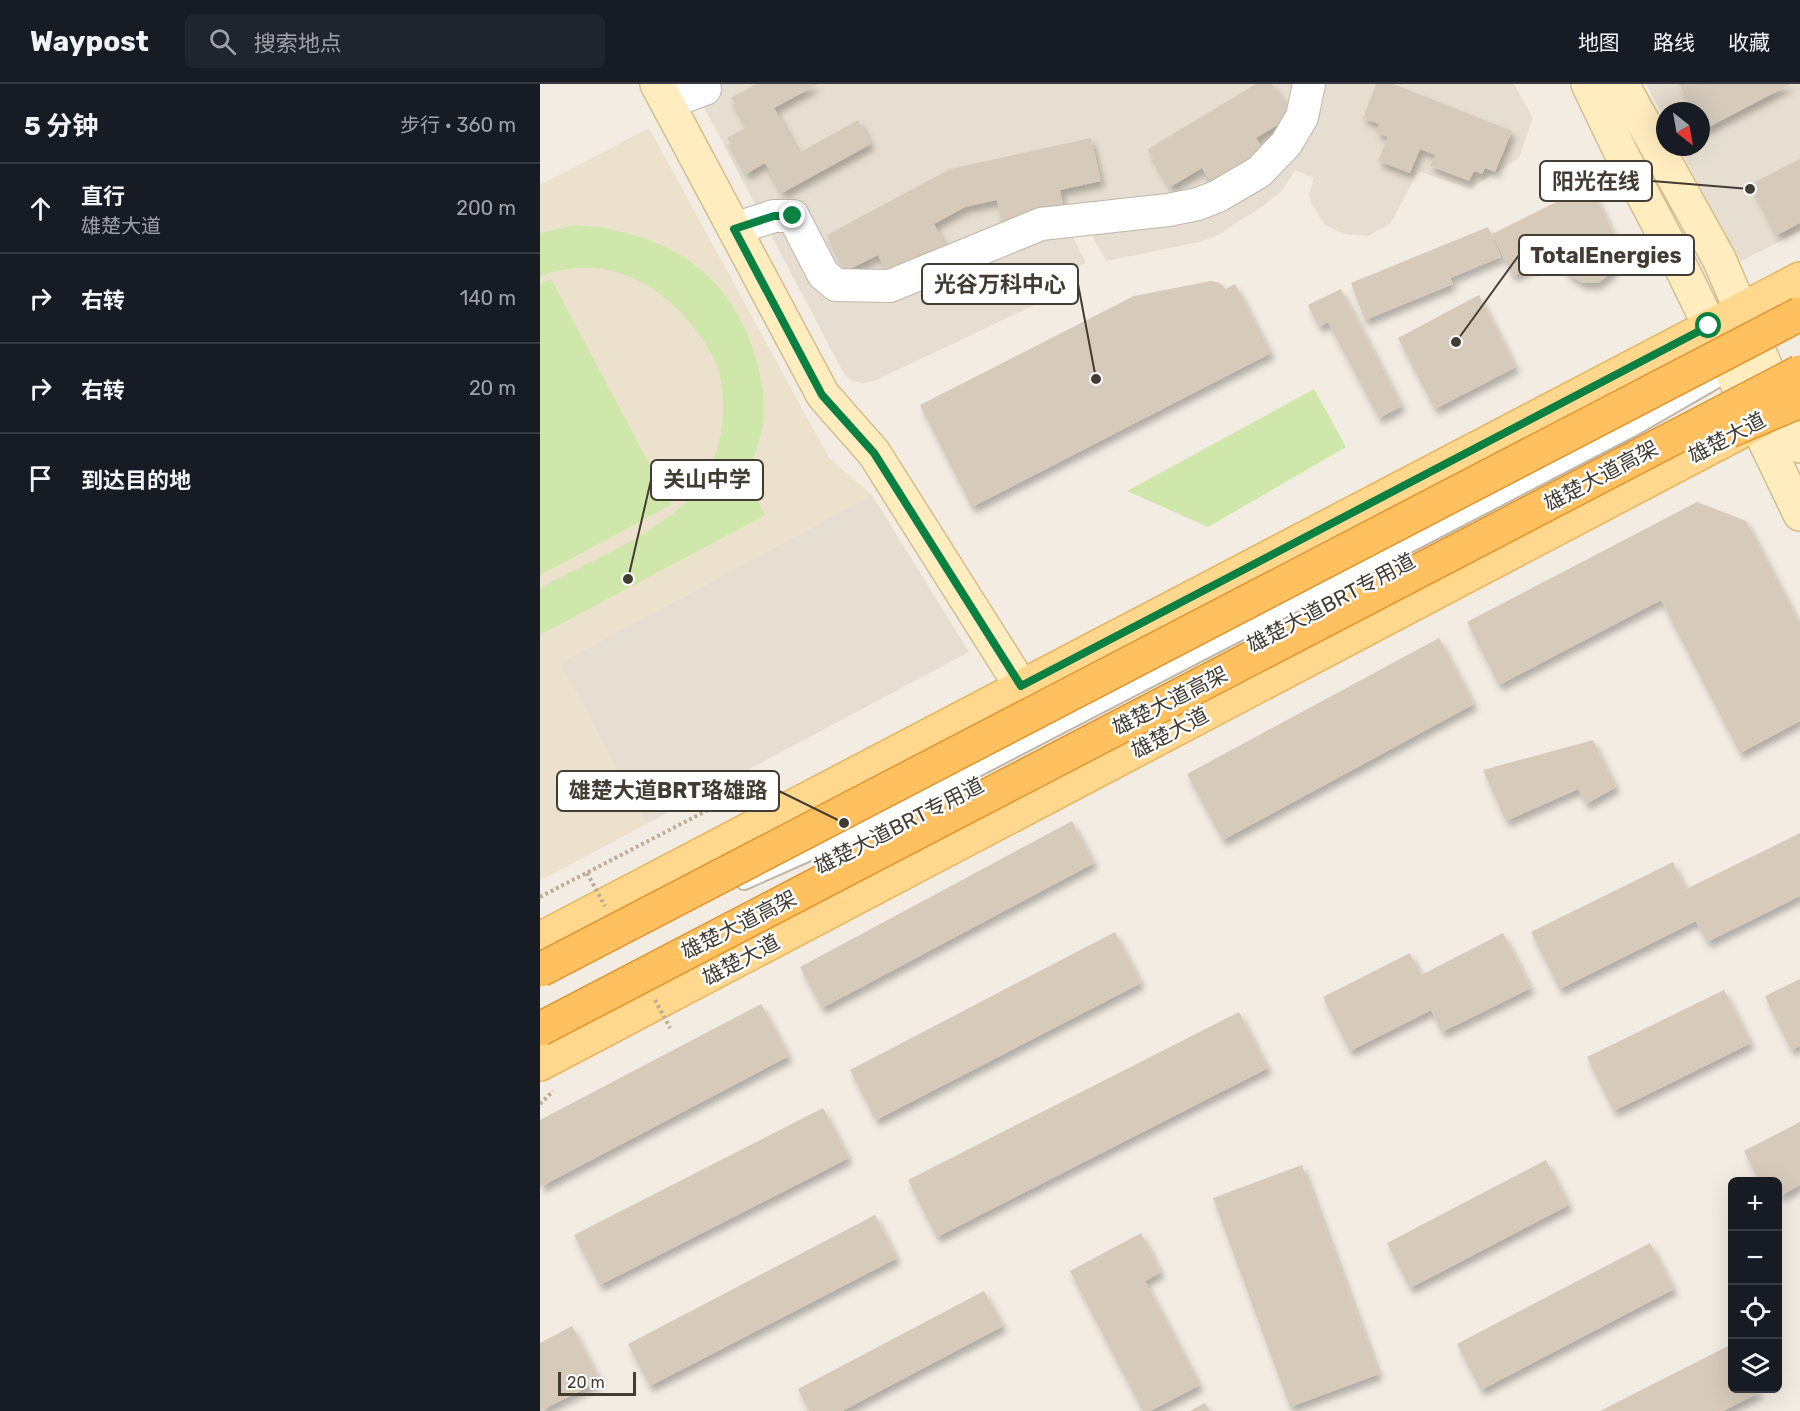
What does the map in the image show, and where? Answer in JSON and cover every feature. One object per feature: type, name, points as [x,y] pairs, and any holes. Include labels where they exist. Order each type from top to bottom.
[{"type":"highway","points":[[540,970],[1800,314]]},
{"type":"highway","name":"雄楚大道高架","points":[[540,1029],[1525,516],[1776,366]]},
{"type":"highway","points":[[1525,516],[1785,408]]},
{"type":"main road","points":[[1588,84],[1623,157],[1685,275],[1735,380],[1785,408],[1800,446]]},
{"type":"main road","points":[[1622,84],[1719,258],[1741,309],[1776,366],[1785,408],[1793,501]]},
{"type":"main road","points":[[662,94],[822,395],[874,453],[1021,686]]},
{"type":"main road","points":[[540,939],[1800,279]]},
{"type":"main road","name":"雄楚大道","points":[[548,1076],[1785,408]]},
{"type":"street","points":[[662,94],[705,89],[702,84]]},
{"type":"street","points":[[734,229],[774,216],[793,216],[824,274],[836,285],[890,286],[1041,224],[1168,210],[1198,204],[1218,196],[1259,172],[1286,144],[1302,117],[1309,84]]},
{"type":"lane","name":"雄楚大道BRT专用道","points":[[540,985],[724,890],[871,823],[1632,428],[1735,380],[1800,356]]},
{"type":"lane","name":"雄楚大道BRT专用道","points":[[540,1011],[1108,720],[1735,380]]},
{"type":"path","points":[[540,897],[708,810]]},
{"type":"path","points":[[540,1104],[548,1076]]},
{"type":"shaded area","points":[[692,84],[1514,84],[1533,118],[1519,158],[1470,189],[1418,171],[1391,223],[1368,236],[1344,234],[1325,225],[1311,204],[1309,195],[1314,178],[1295,170],[1282,191],[1260,208],[1218,235],[1199,242],[1106,261],[1083,219],[1066,224],[1086,263],[1067,271],[1058,279],[1049,298],[874,381],[862,383],[852,381],[844,374]]},
{"type":"shaded area","points":[[1646,84],[1800,84],[1800,231],[1739,262],[1684,156],[1710,156],[1710,102],[1656,103]]},
{"type":"shaded area","points":[[649,128],[829,458],[872,495],[560,663],[646,824],[540,881],[540,185]]},
{"type":"shaded area","points":[[872,495],[969,652],[646,824],[560,663]]},
{"type":"green space","points":[[575,225],[633,235],[660,244],[705,273],[723,293],[739,318],[752,346],[762,384],[763,422],[746,479],[765,515],[540,635],[540,588],[629,542],[673,514],[703,482],[715,456],[722,429],[722,387],[712,355],[695,329],[664,297],[646,285],[606,270],[585,268],[563,270],[540,276],[540,233]]},
{"type":"green space","points":[[551,279],[671,505],[540,575],[540,284]]},
{"type":"green space","points":[[1314,389],[1346,447],[1208,527],[1127,491]]},
{"type":"building","points":[[756,84],[818,84],[774,108],[799,153],[858,120],[871,144],[782,193],[765,163],[746,174],[727,138],[747,127],[731,98]]},
{"type":"building","points":[[1256,84],[1272,84],[1292,116],[1256,138],[1267,156],[1214,187],[1202,168],[1170,187],[1148,149]]},
{"type":"building","points":[[1376,84],[1393,84],[1512,131],[1495,172],[1485,168],[1482,174],[1474,171],[1469,181],[1430,166],[1435,155],[1420,149],[1410,173],[1378,161],[1388,137],[1376,132],[1379,124],[1363,118]]},
{"type":"building","points":[[1679,84],[1791,84],[1710,126],[1710,102],[1688,102]]},
{"type":"building","points":[[1091,138],[1101,181],[1060,190],[1064,210],[1002,224],[997,200],[965,207],[934,224],[945,245],[888,275],[878,255],[846,271],[827,235],[950,169]]},
{"type":"building","points":[[1800,159],[1800,223],[1777,235],[1751,184]]},
{"type":"building","points":[[1590,185],[1618,243],[1619,258],[1611,273],[1598,283],[1582,283],[1569,275],[1556,256],[1513,276],[1492,234]]},
{"type":"building","points":[[1488,227],[1501,257],[1450,278],[1453,284],[1365,320],[1351,283]]},
{"type":"building","points":[[1211,281],[1220,283],[1226,289],[1235,284],[1271,353],[972,507],[920,405],[1134,296]]},
{"type":"building","points":[[1341,289],[1402,406],[1379,418],[1328,322],[1319,327],[1308,305]]},
{"type":"building","points":[[1479,295],[1516,367],[1435,409],[1398,338]]},
{"type":"building","points":[[1697,502],[1746,521],[1800,624],[1800,721],[1740,753],[1661,600],[1499,685],[1467,622]]},
{"type":"building","points":[[1439,638],[1474,704],[1223,840],[1187,774]]},
{"type":"building","points":[[1593,740],[1616,787],[1586,804],[1578,789],[1506,821],[1483,770]]},
{"type":"building","points":[[1072,821],[1094,863],[822,1008],[800,967]]},
{"type":"building","points":[[1800,833],[1800,896],[1707,942],[1696,921],[1560,989],[1531,932],[1673,862],[1686,889]]},
{"type":"building","points":[[1115,932],[1141,983],[876,1120],[850,1070]]},
{"type":"building","points":[[1503,933],[1531,988],[1442,1032],[1431,1010],[1350,1051],[1323,997],[1410,953],[1421,975]]},
{"type":"building","points":[[1800,979],[1800,1046],[1791,1050],[1765,996]]},
{"type":"building","points":[[1724,990],[1751,1043],[1614,1111],[1587,1057]]},
{"type":"building","points":[[761,1004],[789,1056],[540,1187],[540,1120]]},
{"type":"building","points":[[1239,1012],[1268,1068],[937,1237],[908,1180]]},
{"type":"building","points":[[823,1108],[849,1158],[600,1285],[574,1235]]},
{"type":"building","points":[[1800,1122],[1800,1185],[1782,1195],[1782,1177],[1757,1177],[1744,1151]]},
{"type":"building","points":[[1546,1160],[1569,1205],[1410,1288],[1387,1243]]},
{"type":"building","points":[[1302,1165],[1379,1374],[1290,1407],[1213,1198]]},
{"type":"building","points":[[875,1215],[897,1258],[650,1386],[628,1344]]},
{"type":"building","points":[[1141,1233],[1161,1272],[1145,1281],[1200,1385],[1150,1411],[1143,1411],[1070,1271]]},
{"type":"building","points":[[1650,1243],[1674,1289],[1481,1390],[1457,1344]]},
{"type":"building","points":[[984,1291],[1003,1326],[842,1411],[809,1411],[798,1389]]},
{"type":"building","points":[[572,1326],[600,1381],[540,1411],[540,1343]]},
{"type":"building","points":[[1728,1346],[1728,1393],[1758,1393],[1723,1411],[1600,1411]]},
{"type":"building","points":[[1205,1403],[1210,1411],[1190,1411]]},
{"type":"place","name":"阳光在线","points":[[1750,189]]},
{"type":"place","name":"TotalEnergies","points":[[1456,342]]},
{"type":"place","name":"光谷万科中心","points":[[1096,379]]},
{"type":"place","name":"关山中学","points":[[628,579]]},
{"type":"place","name":"雄楚大道BRT珞雄路","points":[[844,823]]},
{"type":"route","points":[[793,216],[774,216],[734,229],[822,395],[874,453],[1021,686],[1709,326]]}]
